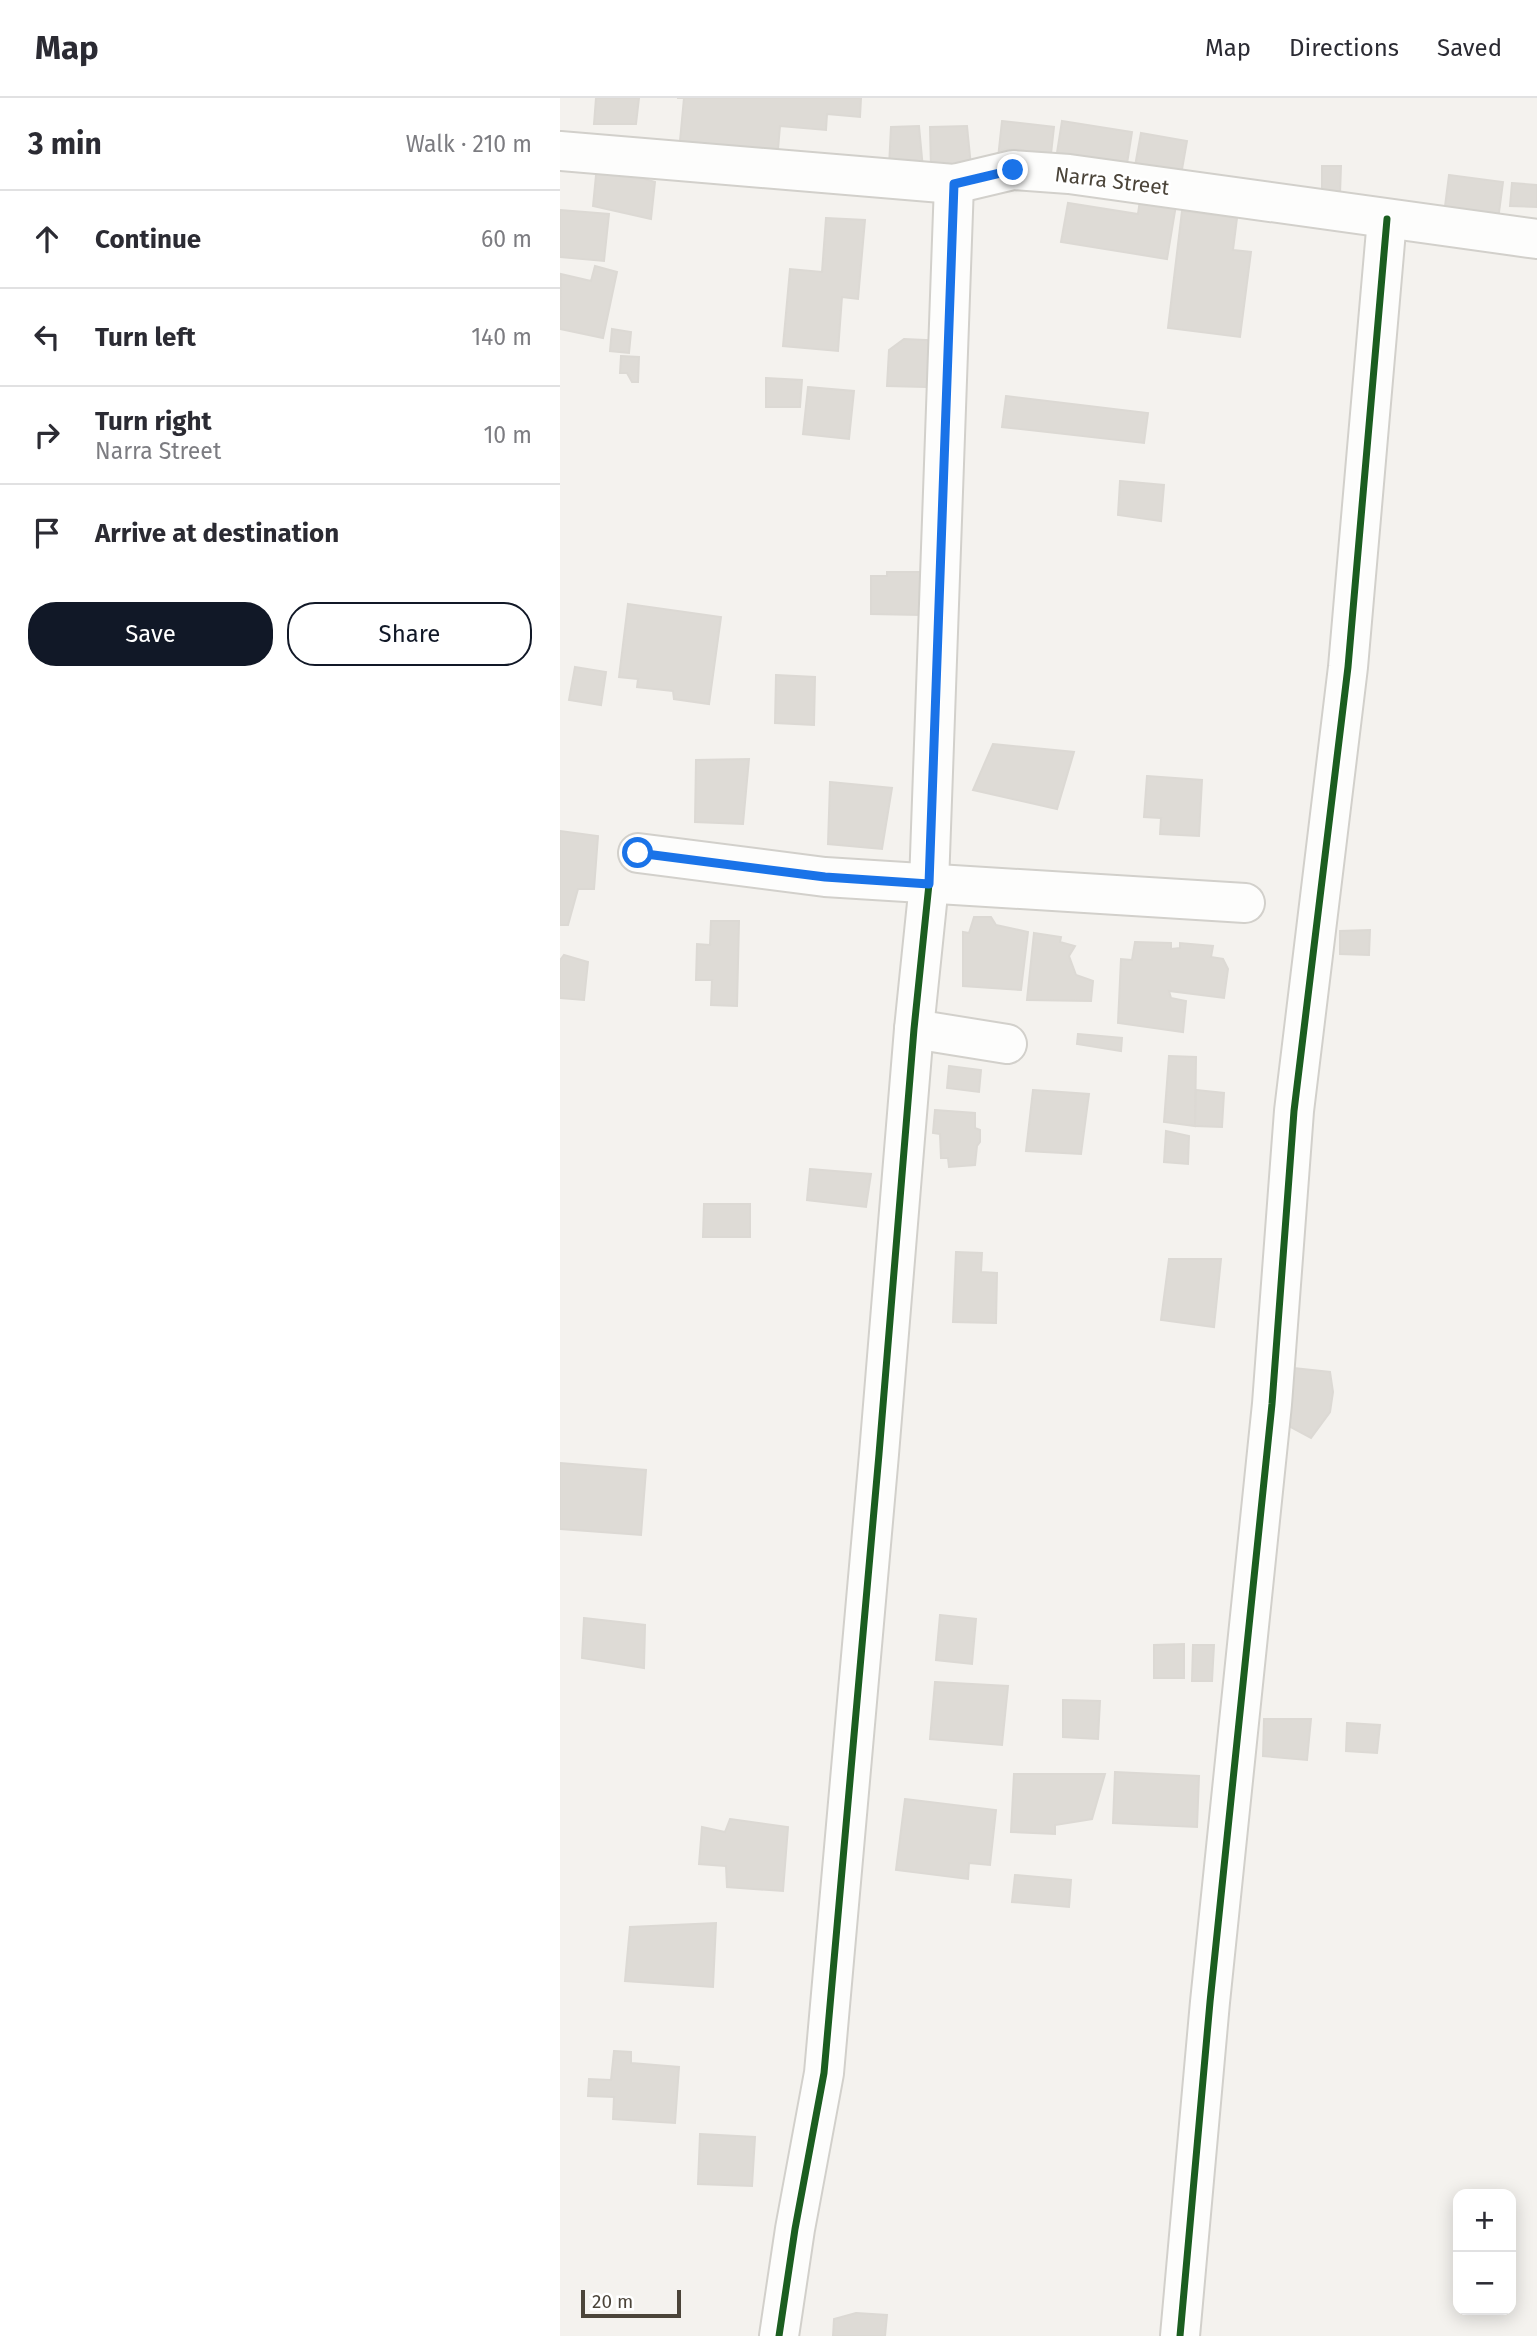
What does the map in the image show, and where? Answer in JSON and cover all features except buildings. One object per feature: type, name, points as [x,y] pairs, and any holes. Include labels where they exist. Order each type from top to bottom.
[{"type":"street","name":"Narra Street","points":[[560,151],[954,184],[1013,170],[1069,174],[1537,239]]},
{"type":"street","points":[[779,2336],[795,2229],[824,2073],[914,1029],[929,884],[954,184]]},
{"type":"street","points":[[1180,2336],[1209,2016],[1272,1404],[1294,1111],[1348,667],[1387,219]]},
{"type":"street","points":[[638,853],[825,877],[1245,902]]},
{"type":"street","points":[[914,1029],[1007,1044]]},
{"type":"cycle path","points":[[779,2336],[795,2229],[824,2073],[914,1029],[929,884],[954,184]]},
{"type":"cycle path","points":[[1180,2336],[1210,2002],[1272,1404],[1294,1111],[1348,667],[1387,219]]},
{"type":"route","points":[[638,853],[825,877],[929,884],[954,184],[1013,170]]}]
